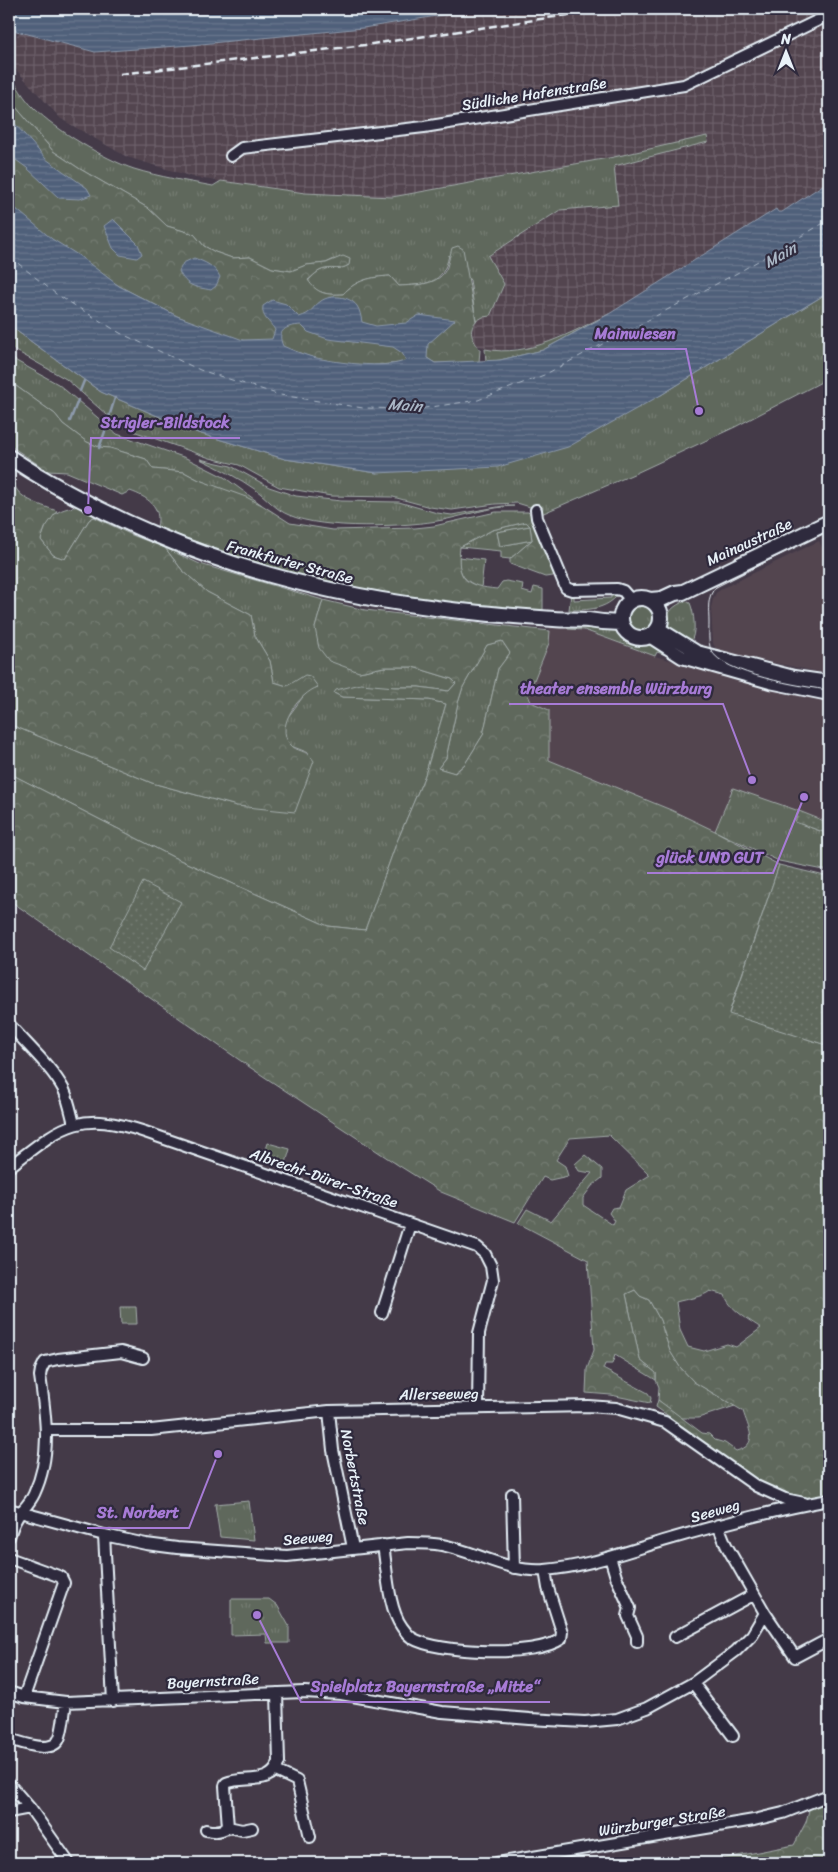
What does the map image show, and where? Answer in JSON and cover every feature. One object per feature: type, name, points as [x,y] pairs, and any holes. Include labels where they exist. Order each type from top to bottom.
[{"type":"main road","name":"Frankfurter Straße","points":[[9,457],[75,497],[122,521],[173,543],[255,572],[316,587],[403,604],[492,614],[587,620],[599,615],[621,618]]},
{"type":"main road","name":"Mainaustraße","points":[[650,600],[662,599],[683,592],[829,522]]},
{"type":"main road","name":"Mainaustraße","points":[[661,613],[679,599],[683,592]]},
{"type":"main road","points":[[628,597],[650,600],[658,607],[661,613],[661,621],[655,632],[640,638],[628,634],[621,618],[628,597]]},
{"type":"street","name":"Südliche Hafenstraße","points":[[231,156],[242,148],[424,127],[684,85],[829,16]]},
{"type":"street","points":[[536,510],[537,518],[566,588],[572,590],[617,589],[623,591],[628,597]]},
{"type":"street","points":[[655,632],[654,639],[682,657],[741,674],[794,682],[829,682]]},
{"type":"street","points":[[794,682],[829,694]]},
{"type":"street","points":[[9,1024],[49,1069],[63,1089],[68,1099],[74,1124]]},
{"type":"street","name":"Albrecht-Dürer-Straße","points":[[9,1167],[43,1140],[61,1129],[74,1124],[106,1122],[127,1126],[477,1247],[485,1254],[491,1266],[493,1280],[479,1333],[478,1407]]},
{"type":"street","points":[[382,1313],[410,1224]]},
{"type":"street","points":[[9,1537],[17,1518],[33,1496],[44,1469],[47,1450],[47,1430],[40,1376],[45,1362],[121,1352],[142,1358]]},
{"type":"street","name":"Allerseeweg","points":[[47,1430],[120,1431],[160,1429],[329,1411],[478,1407],[588,1406],[616,1408],[665,1422],[756,1486],[785,1498],[808,1504]]},
{"type":"street","name":"Norbertstraße","points":[[329,1411],[333,1450],[353,1548]]},
{"type":"street","points":[[512,1494],[514,1568]]},
{"type":"street","name":"Seeweg","points":[[9,1509],[22,1511],[104,1535],[146,1544],[274,1556],[302,1556],[353,1548],[427,1543],[443,1545],[514,1568],[545,1570],[610,1557],[718,1525],[829,1500]]},
{"type":"street","points":[[718,1525],[726,1545],[753,1595],[796,1657],[829,1640]]},
{"type":"street","points":[[104,1535],[113,1700]]},
{"type":"street","points":[[383,1546],[393,1609],[401,1626],[412,1638],[459,1650],[513,1651],[536,1648],[561,1639],[562,1632],[548,1588],[545,1570]]},
{"type":"street","points":[[610,1557],[616,1577],[630,1608],[628,1616],[637,1636],[637,1642]]},
{"type":"street","points":[[9,1558],[63,1580],[59,1599],[24,1698]]},
{"type":"street","points":[[675,1637],[753,1595]]},
{"type":"street","name":"Bayernstraße","points":[[9,1692],[24,1698],[66,1702],[304,1692],[341,1694],[442,1712],[585,1722],[617,1719],[633,1714],[672,1696],[693,1683],[736,1651],[752,1635],[765,1613]]},
{"type":"street","points":[[693,1683],[733,1736]]},
{"type":"street","points":[[228,1827],[226,1783],[233,1780],[270,1776],[276,1771],[278,1762],[276,1693]]},
{"type":"street","points":[[9,1739],[39,1747],[53,1745],[58,1741],[66,1702]]},
{"type":"street","points":[[276,1771],[297,1781],[310,1837]]},
{"type":"street","points":[[9,1784],[30,1808],[69,1863]]},
{"type":"street","name":"Würzburger Straße","points":[[497,1863],[754,1820],[783,1813],[829,1795]]},
{"type":"street","points":[[9,1812],[30,1808]]},
{"type":"street","points":[[206,1830],[213,1832],[224,1830],[228,1827],[242,1830],[252,1828]]},
{"type":"shaded area","points":[[480,9],[829,9],[829,181],[782,212],[776,210],[609,314],[539,346],[495,351],[478,346],[473,341],[471,334],[472,327],[476,321],[483,317],[488,256],[560,210],[618,205],[613,157],[392,197],[305,193],[196,178],[127,157],[61,119],[9,62],[18,32],[95,52],[191,45],[363,28]]},
{"type":"shaded area","points":[[819,541],[829,562],[829,674],[716,649],[713,643],[711,608],[716,593]]},
{"type":"shaded area","points":[[550,627],[580,629],[655,656],[729,677],[829,697],[829,823],[733,788],[715,831],[671,810],[549,760],[549,710],[531,702],[527,695],[549,643]]},
{"type":"green space","points":[[9,74],[27,100],[43,117],[95,151],[134,169],[163,177],[213,186],[221,181],[305,193],[392,197],[614,157],[707,136],[708,142],[614,166],[618,205],[560,210],[488,256],[504,284],[490,316],[476,321],[470,280],[449,255],[442,273],[437,278],[425,283],[399,286],[390,276],[376,277],[353,285],[343,294],[332,294],[323,293],[315,289],[308,281],[322,270],[342,268],[349,265],[334,259],[326,263],[306,265],[291,271],[272,268],[250,257],[232,258],[215,252],[204,246],[194,234],[167,226],[148,208],[80,169],[53,151],[15,106],[9,103]]},
{"type":"green space","points":[[9,103],[15,106],[53,151],[80,169],[148,208],[167,226],[194,234],[204,246],[215,252],[232,258],[250,257],[272,268],[291,271],[306,265],[326,263],[343,256],[350,259],[349,265],[345,267],[322,270],[308,280],[311,285],[323,293],[343,294],[359,282],[383,276],[390,276],[399,286],[419,285],[433,281],[444,273],[452,248],[458,246],[463,249],[476,321],[471,333],[480,350],[479,362],[435,363],[396,333],[313,312],[278,328],[272,342],[237,340],[177,316],[119,286],[52,240],[9,205],[9,149],[46,160],[9,119]]},
{"type":"green space","points":[[829,292],[829,378],[735,427],[539,515],[530,507],[517,503],[452,510],[430,507],[393,497],[331,496],[279,487],[239,465],[210,458],[136,432],[115,422],[66,379],[9,347],[9,323],[18,332],[101,392],[198,433],[285,459],[377,473],[661,395]]},
{"type":"green space","points":[[609,314],[543,350],[486,362],[485,349],[501,351],[534,347],[565,335]]},
{"type":"green space","points":[[302,324],[396,344],[409,357],[401,363],[355,367],[319,360],[280,346],[279,338],[282,327]]},
{"type":"green space","points":[[9,357],[58,384],[117,434],[186,458],[224,477],[262,505],[199,480],[184,472],[153,469],[146,459],[87,442],[63,424],[55,414],[9,381]]},
{"type":"green space","points":[[9,381],[55,414],[63,424],[87,442],[146,459],[153,469],[184,472],[199,480],[246,497],[290,523],[333,530],[415,528],[434,526],[496,512],[528,512],[533,516],[555,573],[553,576],[545,577],[510,564],[510,559],[532,540],[530,526],[526,522],[492,530],[460,547],[460,567],[465,579],[478,586],[497,589],[502,582],[506,581],[523,584],[522,591],[532,594],[534,587],[543,589],[543,611],[438,602],[396,596],[320,580],[265,565],[157,527],[158,520],[155,508],[152,503],[142,496],[130,491],[122,495],[67,472],[48,471],[9,445]]},
{"type":"green space","points":[[200,459],[231,466],[269,487],[296,496],[341,501],[399,502],[437,513],[452,515],[503,506],[514,506],[443,520],[408,524],[365,526],[322,523],[304,520],[284,513],[260,493],[229,473]]},
{"type":"green space","points":[[9,471],[12,473],[15,486],[22,495],[33,502],[57,511],[45,528],[41,540],[53,555],[65,559],[89,520],[94,517],[165,548],[182,570],[207,592],[251,615],[255,636],[270,661],[274,682],[287,686],[305,675],[310,676],[318,687],[311,690],[297,703],[291,711],[285,728],[286,737],[290,744],[308,754],[314,761],[295,812],[237,806],[152,783],[9,724]]},
{"type":"green space","points":[[81,506],[97,515],[89,520],[65,559],[53,555],[41,540],[50,519],[59,511]]},
{"type":"green space","points":[[526,522],[530,526],[497,532],[500,546],[532,540],[510,559],[501,558],[501,551],[460,547],[492,530]]},
{"type":"green space","points":[[530,526],[532,540],[500,546],[497,532]]},
{"type":"green space","points":[[165,548],[200,564],[323,600],[315,628],[359,672],[384,667],[413,667],[452,679],[456,683],[449,691],[419,687],[395,687],[334,693],[342,697],[429,700],[446,704],[425,775],[396,844],[365,930],[328,926],[173,857],[9,773],[9,724],[152,783],[237,806],[309,753],[291,746],[284,736],[285,721],[308,690],[318,687],[287,686],[274,682],[270,661],[255,636],[251,615],[207,592],[182,570]]},
{"type":"green space","points":[[459,557],[484,560],[481,588],[467,580],[461,573]]},
{"type":"green space","points":[[611,592],[619,594],[602,606],[590,609],[569,610],[571,594],[574,594],[574,600],[611,598]]},
{"type":"green space","points":[[323,600],[365,610],[550,631],[549,643],[528,695],[531,702],[549,710],[549,760],[671,810],[779,865],[729,1013],[829,1046],[829,1408],[827,1409],[829,1417],[829,1495],[815,1498],[787,1495],[759,1485],[656,1407],[658,1400],[702,1433],[709,1434],[715,1440],[725,1443],[736,1451],[748,1445],[750,1440],[743,1411],[694,1382],[680,1367],[670,1351],[660,1320],[649,1300],[640,1296],[635,1290],[626,1294],[640,1360],[656,1373],[656,1380],[615,1355],[612,1364],[605,1364],[603,1369],[648,1393],[651,1398],[650,1403],[611,1395],[586,1393],[587,1369],[594,1350],[588,1260],[518,1223],[527,1209],[551,1221],[592,1173],[579,1171],[575,1164],[585,1155],[602,1169],[602,1178],[592,1186],[583,1198],[583,1205],[613,1225],[615,1221],[609,1213],[612,1208],[619,1207],[626,1190],[650,1175],[609,1135],[570,1138],[556,1160],[565,1166],[568,1176],[550,1180],[543,1177],[515,1222],[441,1192],[398,1165],[251,1068],[9,900],[9,773],[173,857],[328,926],[365,930],[396,844],[425,775],[446,704],[429,700],[342,697],[334,693],[336,690],[361,684],[419,687],[449,691],[456,683],[452,679],[413,667],[384,667],[359,672],[329,661],[319,648],[315,628]],"holes":[[[502,641],[510,653],[498,669],[483,735],[465,764],[455,773],[438,768],[446,758],[463,687],[487,645]],[[710,1291],[725,1295],[735,1309],[761,1328],[736,1347],[727,1344],[704,1351],[688,1347],[680,1330],[676,1302]]]},
{"type":"green space","points":[[641,601],[653,606],[658,618],[653,630],[641,635],[629,630],[624,618],[629,606]]},
{"type":"green space","points":[[686,601],[690,603],[694,617],[694,634],[690,642],[666,626],[667,617],[671,610]]},
{"type":"green space","points":[[567,626],[613,628],[629,640],[637,643],[649,642],[669,656],[657,652],[655,656],[584,630],[568,629]]},
{"type":"green space","points":[[502,641],[510,653],[498,669],[483,735],[465,764],[454,773],[438,768],[446,758],[463,687],[487,645]]},
{"type":"green space","points":[[733,788],[799,811],[795,822],[829,834],[829,871],[779,861],[715,831]]},
{"type":"green space","points":[[799,811],[829,823],[829,834],[795,822]]},
{"type":"green space","points":[[779,865],[829,877],[829,1046],[729,1014]]},
{"type":"green space","points":[[143,882],[181,902],[143,971],[109,947]]},
{"type":"green space","points":[[268,1143],[290,1149],[286,1163],[264,1156]]},
{"type":"green space","points":[[635,1290],[640,1296],[649,1300],[660,1320],[670,1351],[680,1367],[694,1382],[735,1406],[698,1418],[681,1418],[658,1400],[659,1387],[656,1373],[640,1360],[626,1294]]},
{"type":"green space","points":[[120,1307],[136,1307],[137,1324],[121,1324]]},
{"type":"green space","points":[[249,1501],[254,1540],[220,1537],[215,1504]]},
{"type":"green space","points":[[231,1599],[269,1599],[277,1605],[289,1626],[289,1643],[267,1643],[266,1634],[231,1635]]},
{"type":"green space","points":[[829,1799],[829,1863],[701,1863],[794,1845],[806,1822],[810,1806]]},
{"type":"water","points":[[9,9],[480,9],[363,28],[191,45],[95,52],[9,29]]},
{"type":"water","points":[[9,117],[46,159],[87,188],[91,195],[80,199],[59,198],[27,168],[9,155]]},
{"type":"water","name":"Main","points":[[829,181],[829,292],[661,395],[568,447],[498,467],[377,473],[285,459],[198,433],[101,392],[18,332],[9,323],[9,203],[52,239],[78,255],[119,286],[177,316],[243,340],[272,339],[275,330],[263,314],[263,306],[272,300],[286,304],[299,317],[307,314],[325,299],[330,297],[345,298],[357,306],[362,322],[376,326],[406,323],[419,315],[455,320],[428,344],[427,358],[435,363],[500,360],[543,350],[609,314],[776,209],[778,212],[782,212]],"holes":[[[301,325],[308,332],[328,339],[393,347],[402,353],[406,360],[398,363],[373,365],[344,363],[309,356],[283,346],[281,336],[287,328]]]},
{"type":"water","points":[[113,219],[138,244],[142,254],[137,258],[120,255],[113,248],[104,226]]},
{"type":"water","points":[[194,258],[206,263],[218,273],[220,277],[216,286],[211,290],[188,283],[179,271],[183,263]]},
{"type":"waterway","points":[[80,391],[84,381]]},
{"type":"waterway","points":[[109,417],[115,398]]},
{"type":"waterway","points":[[70,421],[78,400]]},
{"type":"waterway","points":[[99,448],[107,426]]},
{"type":"ferry route","points":[[9,256],[56,294],[120,333],[200,370],[280,395],[363,408],[418,409],[478,400],[544,375],[739,272],[829,220]]},
{"type":"tram line","points":[[829,530],[716,587],[709,599],[709,644],[711,650],[718,658],[731,666],[765,678],[829,690]]},
{"type":"railway","points":[[120,74],[365,45],[608,9]]},
{"type":"place","name":"Mainwiesen","points":[[699,411]]},
{"type":"place","name":"Strigler-Bildstock","points":[[88,510]]},
{"type":"place","name":"theater ensemble Würzburg","points":[[752,780]]},
{"type":"place","name":"glück UND GUT","points":[[804,797]]},
{"type":"place","name":"St. Norbert","points":[[218,1454]]},
{"type":"place","name":"Spielplatz Bayernstraße „Mitte“","points":[[257,1615]]}]
